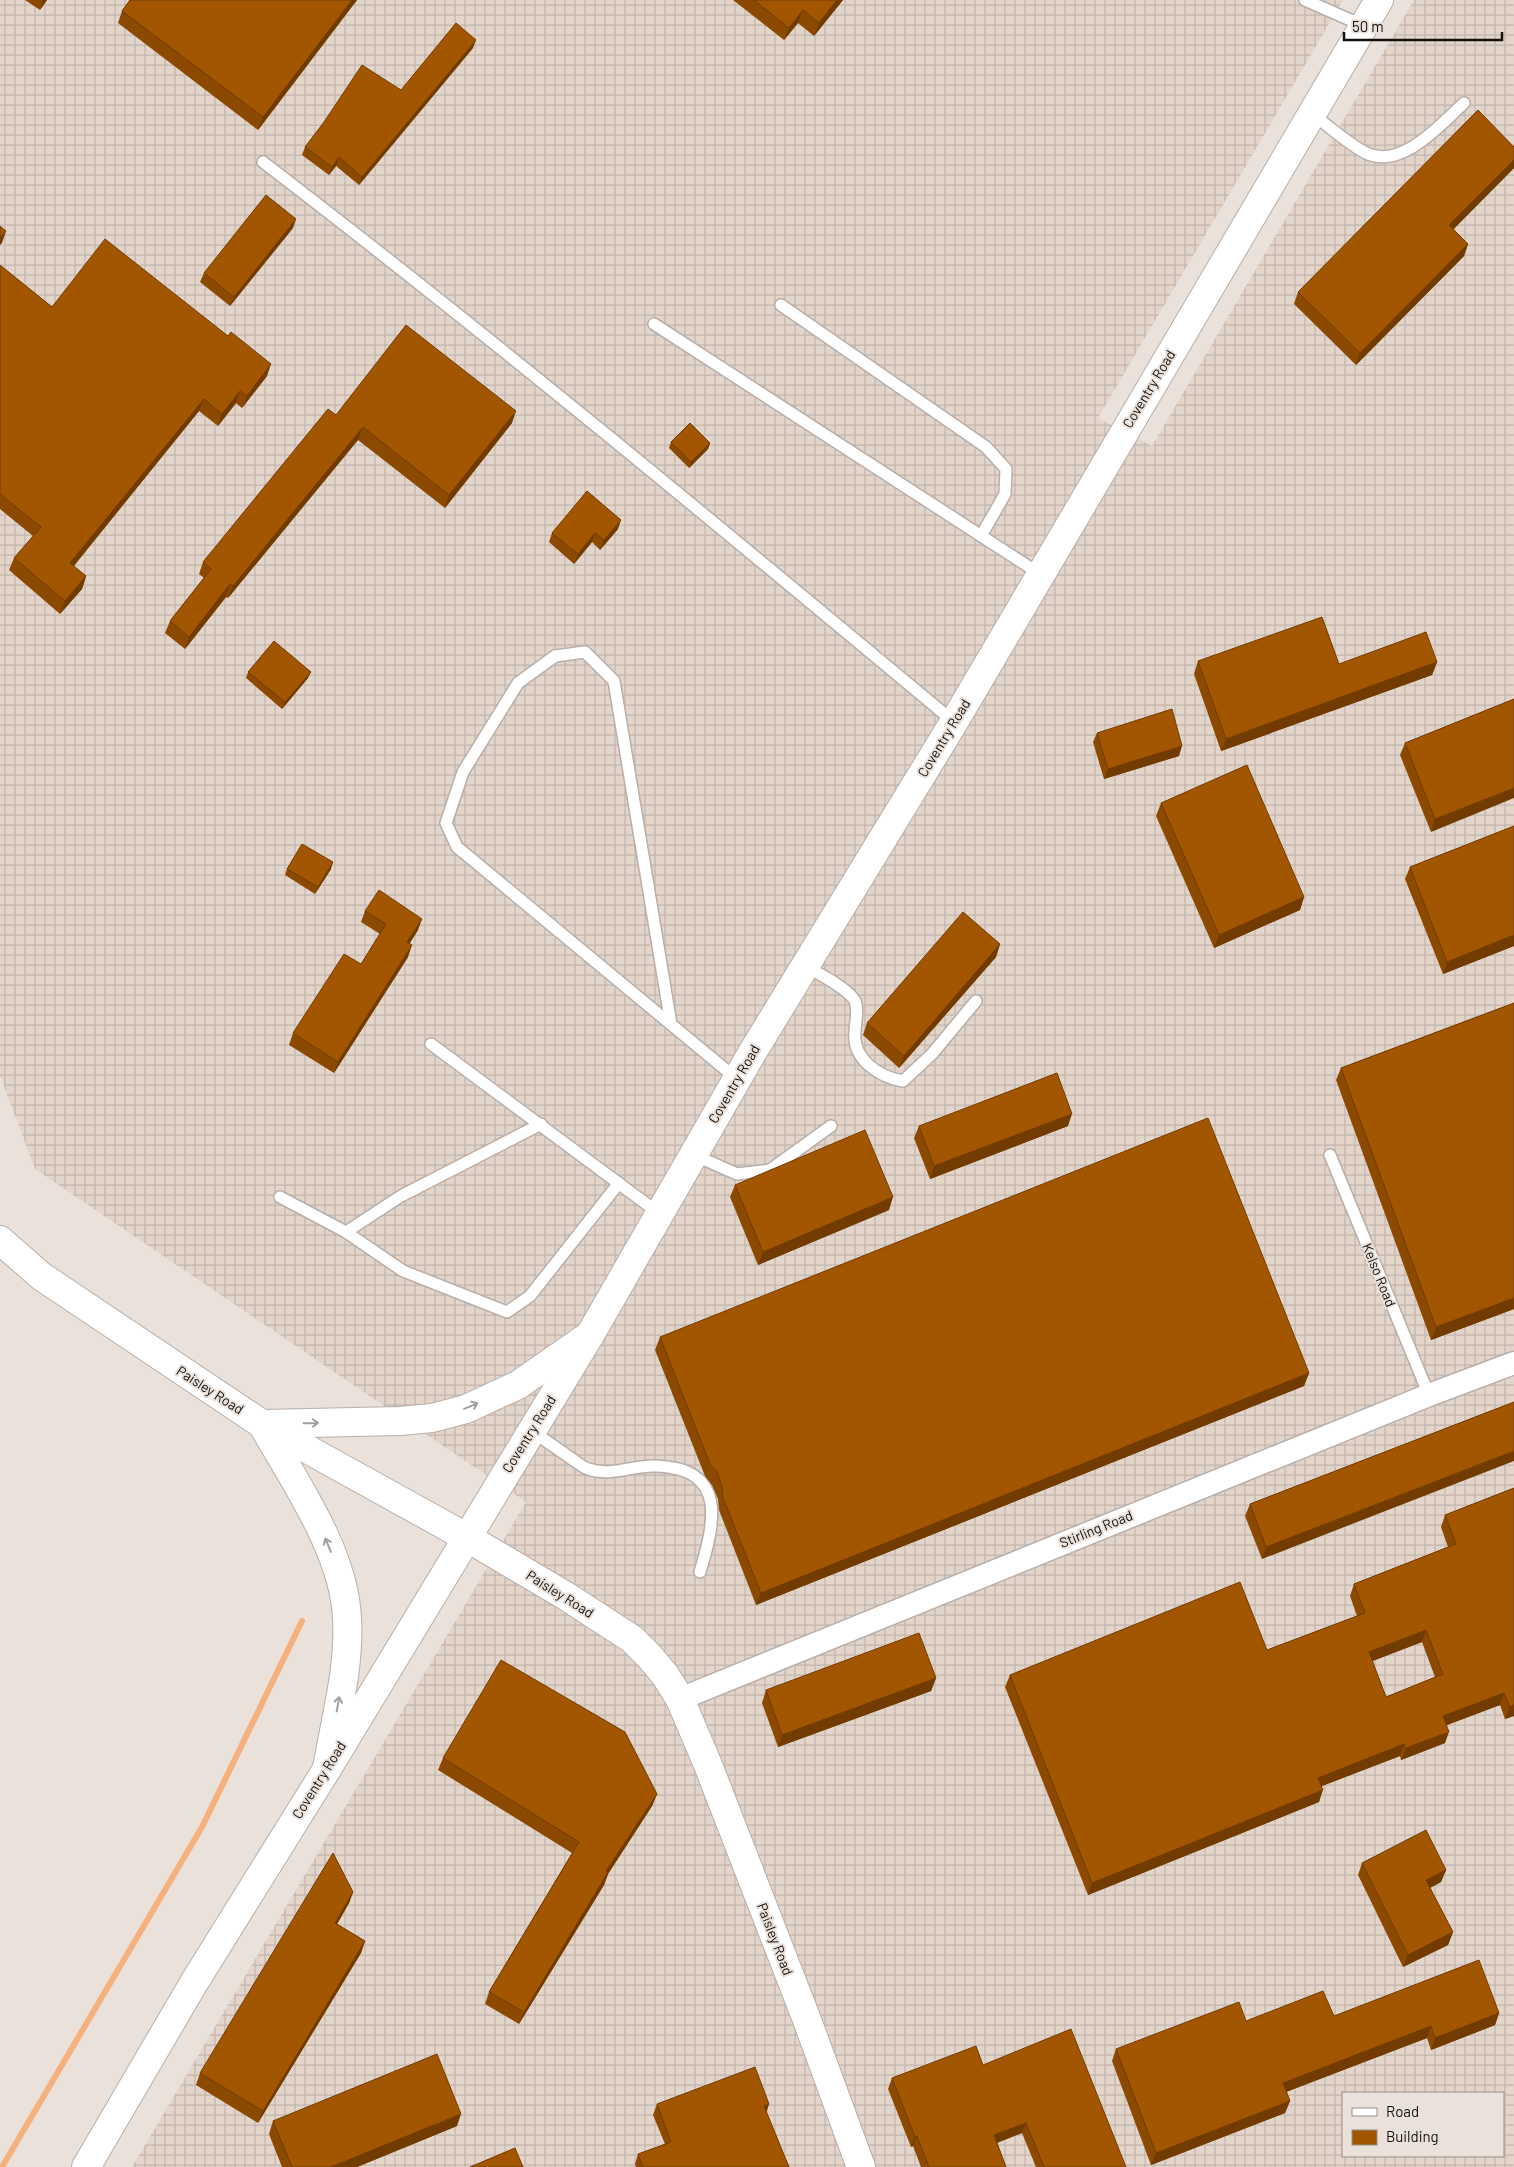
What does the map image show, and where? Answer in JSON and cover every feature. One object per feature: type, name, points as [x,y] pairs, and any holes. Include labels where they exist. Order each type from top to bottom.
[{"type":"street","name":"Coventry Road","points":[[86,2167],[194,1981],[327,1769],[590,1335],[738,1079],[954,722],[1379,0]]},
{"type":"street","name":"Paisley Road","points":[[0,1240],[41,1276],[262,1424],[466,1537],[566,1596],[632,1639],[665,1675],[680,1699],[712,1774],[807,2020],[861,2167]]},
{"type":"street","points":[[327,1769],[346,1656],[347,1617],[342,1585],[328,1542],[262,1424],[400,1421],[432,1418],[466,1409],[518,1385],[590,1335]]},
{"type":"street","name":"Stirling Road","points":[[680,1699],[1429,1395],[1514,1363]]},
{"type":"lane","points":[[1305,0],[1364,26]]},
{"type":"lane","points":[[1312,114],[1366,153],[1384,158],[1414,148],[1464,103]]},
{"type":"lane","points":[[263,162],[627,450],[954,722]]},
{"type":"lane","points":[[781,305],[986,447],[1006,469],[1005,494],[981,536]]},
{"type":"lane","points":[[654,324],[1040,574]]},
{"type":"lane","points":[[671,1024],[614,681],[585,652],[555,656],[518,683],[463,772],[446,823],[458,847],[671,1024],[738,1079]]},
{"type":"lane","points":[[806,966],[848,993],[855,1002],[857,1012],[854,1034],[856,1050],[868,1065],[888,1078],[903,1081],[932,1054],[976,1002]]},
{"type":"lane","points":[[431,1044],[660,1214]]},
{"type":"lane","points":[[346,1232],[401,1196],[541,1124]]},
{"type":"lane","points":[[694,1155],[737,1174],[770,1170],[831,1126]]},
{"type":"lane","name":"Kelso Road","points":[[1330,1155],[1429,1395]]},
{"type":"lane","points":[[280,1197],[346,1232],[403,1271],[507,1312],[530,1296],[620,1183]]},
{"type":"lane","points":[[531,1431],[588,1469],[616,1472],[655,1466],[684,1471],[695,1476],[702,1482],[709,1493],[712,1508],[711,1536],[700,1572]]},
{"type":"shaded area","points":[[0,0],[1343,0],[1098,418],[1152,446],[1414,0],[1514,0],[1514,2167],[132,2167],[526,1502],[35,1169],[0,1076]]},
{"type":"building","points":[[130,0],[352,0],[263,117],[122,11]]},
{"type":"building","points":[[754,0],[837,0],[819,23],[803,10],[789,28]]},
{"type":"building","points":[[456,23],[476,40],[362,177],[339,157],[332,167],[305,147],[362,65],[401,90]]},
{"type":"building","points":[[1478,110],[1514,147],[1514,160],[1449,225],[1468,244],[1360,353],[1298,292]]},
{"type":"building","points":[[266,195],[296,219],[234,297],[204,273]]},
{"type":"building","points":[[0,226],[6,231],[0,238]]},
{"type":"building","points":[[105,239],[228,336],[231,332],[271,364],[247,396],[240,391],[222,414],[204,399],[70,563],[86,576],[65,601],[14,558],[41,527],[0,494],[0,265],[52,307]]},
{"type":"building","points":[[406,325],[516,411],[449,495],[363,427],[233,586],[230,584],[189,637],[170,621],[211,569],[203,562],[328,409],[336,415]]},
{"type":"building","points":[[690,423],[710,443],[691,462],[671,442]]},
{"type":"building","points":[[587,491],[621,520],[604,540],[595,533],[578,554],[552,533]]},
{"type":"building","points":[[1322,617],[1339,664],[1426,632],[1437,662],[1226,739],[1198,661]]},
{"type":"building","points":[[274,641],[311,672],[285,702],[248,672]]},
{"type":"building","points":[[1514,699],[1514,788],[1435,819],[1405,743]]},
{"type":"building","points":[[1172,709],[1182,746],[1108,769],[1097,733]]},
{"type":"building","points":[[1247,765],[1304,897],[1219,935],[1161,803]]},
{"type":"building","points":[[1514,826],[1514,935],[1447,962],[1410,867]]},
{"type":"building","points":[[302,844],[333,862],[318,887],[287,869]]},
{"type":"building","points":[[379,890],[422,919],[407,942],[412,945],[338,1062],[293,1033],[344,954],[361,964],[386,924],[365,911]]},
{"type":"building","points":[[963,912],[1000,944],[904,1056],[867,1023]]},
{"type":"building","points":[[1514,1003],[1514,1298],[1436,1327],[1341,1068]]},
{"type":"building","points":[[1057,1073],[1072,1114],[934,1166],[919,1126]]},
{"type":"building","points":[[1208,1118],[1309,1373],[761,1593],[723,1498],[722,1486],[717,1472],[710,1464],[660,1337]]},
{"type":"building","points":[[865,1130],[893,1197],[763,1252],[735,1185]]},
{"type":"building","points":[[1514,1402],[1514,1451],[1266,1547],[1250,1504]]},
{"type":"building","points":[[1514,1488],[1514,1705],[1510,1707],[1504,1693],[1443,1716],[1449,1732],[1406,1748],[1404,1744],[1318,1778],[1323,1790],[1092,1883],[1010,1675],[1240,1582],[1267,1650],[1365,1613],[1354,1584],[1456,1544],[1445,1515]],"holes":[[[1426,1630],[1443,1674],[1386,1697],[1369,1652]]]},
{"type":"building","points":[[919,1633],[936,1678],[782,1735],[766,1690]]},
{"type":"building","points":[[501,1660],[625,1732],[657,1794],[606,1871],[608,1872],[524,2012],[489,1992],[579,1842],[443,1758]]},
{"type":"building","points":[[1426,1830],[1446,1870],[1426,1880],[1453,1932],[1408,1955],[1362,1863]]},
{"type":"building","points":[[333,1853],[353,1892],[335,1923],[365,1941],[263,2111],[200,2073]]},
{"type":"building","points":[[1479,1960],[1499,2013],[1435,2038],[1431,2026],[1283,2083],[1290,2101],[1156,2153],[1116,2049],[1239,2002],[1246,2021],[1323,1991],[1334,2016]]},
{"type":"building","points":[[1071,2029],[1126,2167],[1044,2167],[1026,2123],[994,2135],[1006,2167],[929,2167],[892,2078],[976,2046],[983,2065]]},
{"type":"building","points":[[437,2054],[461,2114],[331,2167],[292,2167],[273,2121]]},
{"type":"building","points":[[755,2067],[769,2104],[764,2106],[789,2167],[643,2167],[638,2154],[671,2142],[657,2104]]},
{"type":"building","points":[[515,2148],[523,2167],[470,2167]]},
{"type":"waterway","points":[[2,2167],[202,1827],[302,1621]]}]
